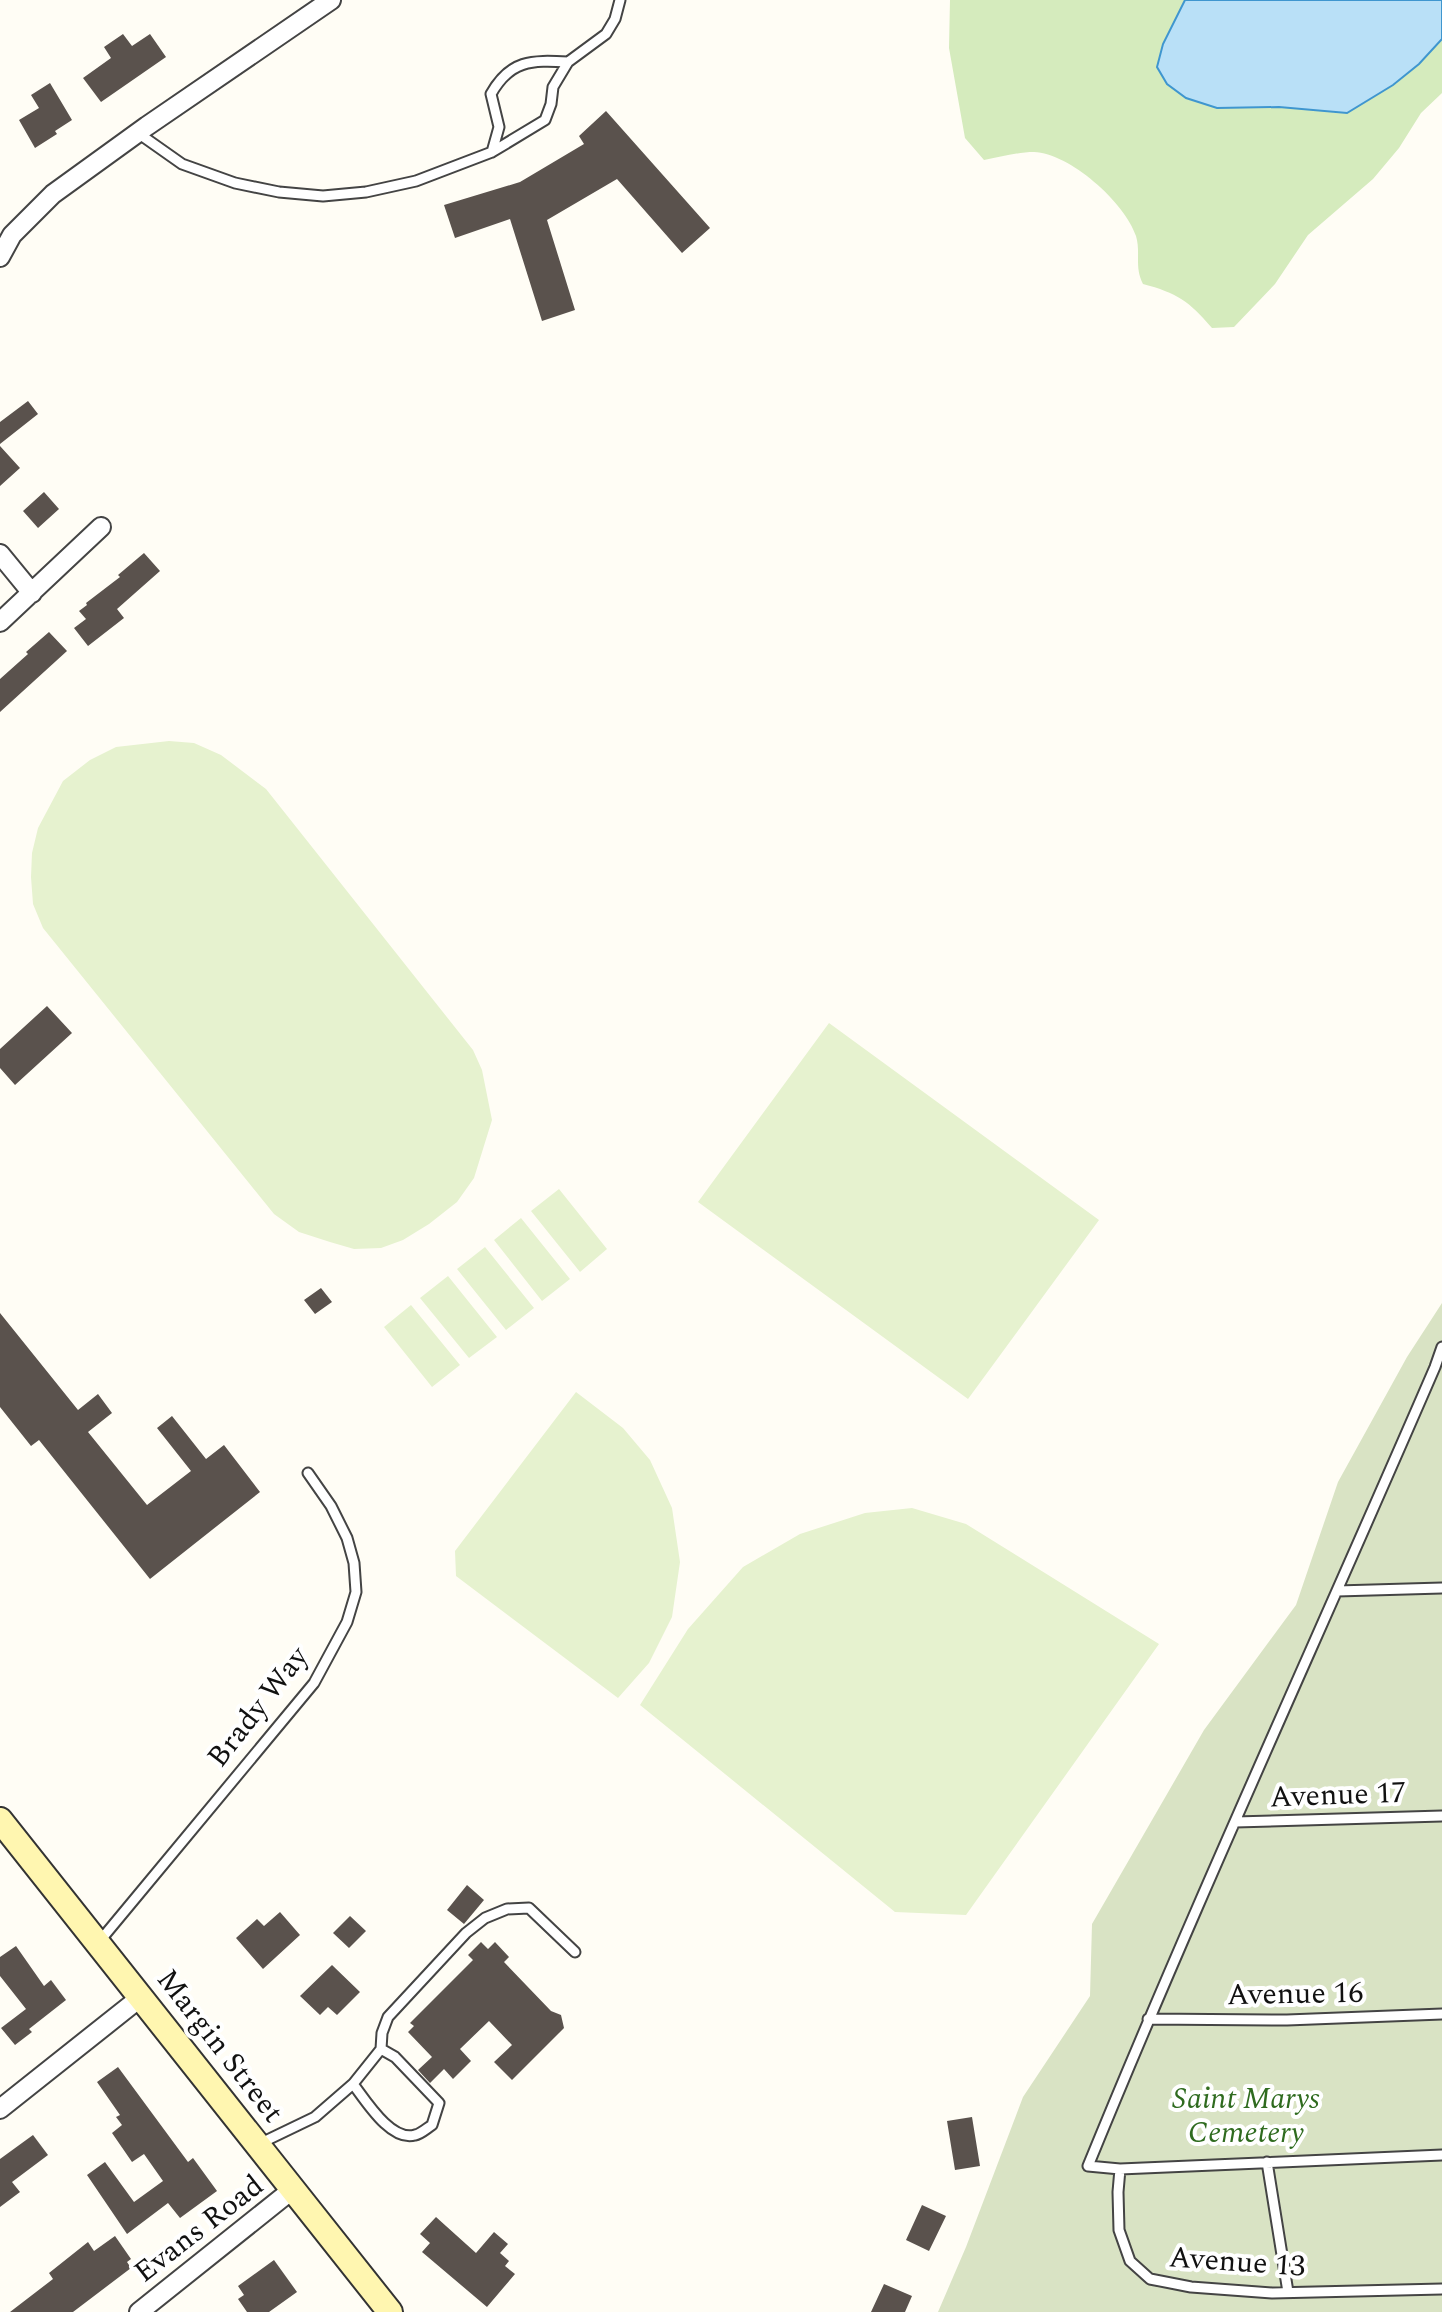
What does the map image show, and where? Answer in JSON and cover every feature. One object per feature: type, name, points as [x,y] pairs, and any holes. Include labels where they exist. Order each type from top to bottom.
[{"type":"main road","name":"Margin Street","points":[[0,1820],[390,2312]]},
{"type":"street","points":[[0,257],[12,235],[53,194],[331,0]]},
{"type":"street","points":[[0,622],[101,527]]},
{"type":"street","points":[[0,554],[32,593]]},
{"type":"street","points":[[0,2109],[141,1997]]},
{"type":"street","name":"Evans Road","points":[[139,2312],[293,2189]]},
{"type":"lane","points":[[138,133],[182,164],[235,183],[279,192],[323,196],[366,192],[416,181],[492,152],[545,120],[553,87],[568,62],[606,34],[615,19],[620,0]]},
{"type":"lane","points":[[492,152],[499,127],[491,94],[500,79],[513,68],[527,63],[568,62]]},
{"type":"lane","points":[[1442,1347],[1439,1367],[1148,2019],[1088,2166],[1120,2169],[1442,2155]]},
{"type":"lane","name":"Brady Way","points":[[99,1942],[314,1683],[347,1622],[356,1592],[354,1563],[347,1538],[331,1506],[308,1473]]},
{"type":"lane","points":[[1337,1591],[1442,1588]]},
{"type":"lane","name":"Avenue 17","points":[[1235,1822],[1442,1816]]},
{"type":"lane","points":[[258,2144],[315,2117],[353,2084],[381,2049],[382,2033],[388,2017],[466,1933],[485,1918],[507,1909],[529,1908],[575,1952]]},
{"type":"lane","name":"Avenue 16","points":[[1148,2019],[1287,2020],[1442,2014]]},
{"type":"lane","points":[[353,2084],[377,2116],[399,2135],[415,2135],[432,2125],[439,2103],[395,2057],[381,2049]]},
{"type":"lane","points":[[1267,2162],[1288,2292]]},
{"type":"lane","name":"Avenue 13","points":[[1120,2169],[1119,2230],[1130,2261],[1150,2279],[1191,2287],[1288,2292],[1442,2289]]},
{"type":"green space","points":[[950,0],[1185,0],[1183,6],[1217,108],[1279,107],[1347,113],[1393,85],[1419,64],[1442,39],[1442,93],[1421,113],[1399,148],[1373,179],[1308,235],[1275,284],[1234,327],[1212,328],[1182,299],[1143,284],[1136,236],[1130,223],[1108,195],[1079,170],[1048,155],[1034,152],[984,160],[965,138],[949,48]]},
{"type":"green space","points":[[169,741],[194,743],[221,755],[266,789],[473,1050],[482,1070],[492,1120],[474,1178],[457,1202],[403,1240],[381,1248],[354,1249],[299,1232],[274,1214],[43,928],[33,904],[32,853],[38,828],[63,781],[90,760],[116,747]]},
{"type":"green space","points":[[829,1023],[1099,1220],[968,1399],[698,1202]]},
{"type":"green space","points":[[559,1189],[607,1249],[580,1272],[531,1211]]},
{"type":"green space","points":[[521,1218],[570,1279],[542,1301],[494,1240]]},
{"type":"green space","points":[[485,1247],[534,1308],[506,1330],[457,1269]]},
{"type":"green space","points":[[448,1276],[497,1337],[469,1358],[420,1298]]},
{"type":"green space","name":"Saint Marys Cemetery","points":[[1442,1303],[1442,2312],[938,2312],[1023,2097],[1090,1996],[1092,1924],[1204,1730],[1296,1605],[1338,1482],[1407,1357]]},
{"type":"green space","points":[[411,1305],[460,1365],[432,1387],[384,1327]]},
{"type":"green space","points":[[576,1392],[623,1428],[650,1460],[672,1508],[680,1562],[672,1617],[649,1663],[618,1698],[456,1576],[455,1551]]},
{"type":"green space","points":[[912,1508],[966,1524],[1159,1644],[966,1915],[895,1912],[640,1705],[688,1629],[743,1567],[800,1534],[865,1513]]},
{"type":"water","points":[[1185,0],[1442,0],[1442,39],[1419,64],[1393,85],[1347,113],[1279,107],[1217,108],[1186,98],[1167,84],[1157,67],[1163,44]]},
{"type":"building","points":[[123,34],[132,46],[150,34],[166,57],[101,102],[83,78],[111,58],[104,47]]},
{"type":"building","points":[[50,83],[72,120],[35,148],[19,120],[39,108],[31,95]]},
{"type":"building","points":[[606,111],[710,228],[682,253],[617,179],[547,220],[575,310],[542,321],[510,219],[455,238],[444,205],[520,182],[584,144],[579,136]]},
{"type":"building","points":[[28,401],[38,414],[0,444],[0,422]]},
{"type":"building","points":[[0,446],[20,468],[0,486]]},
{"type":"building","points":[[44,492],[59,509],[38,528],[23,511]]},
{"type":"building","points":[[144,553],[160,571],[117,609],[124,618],[88,646],[74,628],[86,619],[79,611]]},
{"type":"building","points":[[49,632],[67,651],[0,712],[0,679]]},
{"type":"building","points":[[47,1006],[72,1033],[15,1085],[0,1068],[0,1049]]},
{"type":"building","points":[[321,1288],[332,1302],[315,1314],[304,1300]]},
{"type":"building","points":[[0,1313],[78,1410],[98,1394],[112,1413],[88,1432],[147,1505],[191,1471],[157,1428],[172,1416],[206,1459],[224,1445],[260,1492],[150,1579],[39,1440],[31,1446],[0,1407]]},
{"type":"building","points":[[467,1885],[484,1900],[464,1924],[447,1910]]},
{"type":"building","points":[[280,1912],[300,1935],[263,1969],[236,1938],[257,1919],[264,1926]]},
{"type":"building","points":[[350,1916],[366,1931],[349,1948],[333,1933]]},
{"type":"building","points":[[481,1942],[488,1949],[495,1942],[509,1957],[504,1962],[551,2011],[561,2015],[564,2028],[512,2080],[494,2062],[512,2045],[489,2021],[460,2049],[471,2061],[453,2079],[444,2069],[430,2083],[418,2070],[432,2057],[408,2032],[414,2026],[410,2023],[473,1960],[468,1955]]},
{"type":"building","points":[[16,1946],[44,1986],[51,1980],[66,2000],[29,2029],[32,2032],[15,2045],[1,2028],[26,2009],[0,1976],[0,1957]]},
{"type":"building","points":[[332,1965],[360,1992],[337,2015],[328,2007],[320,2015],[300,1996]]},
{"type":"building","points":[[118,2067],[188,2162],[193,2158],[217,2191],[180,2218],[168,2203],[127,2234],[87,2175],[105,2162],[134,2202],[163,2181],[144,2154],[132,2162],[112,2133],[122,2125],[116,2117],[120,2115],[97,2082]]},
{"type":"building","points":[[972,2117],[980,2166],[955,2170],[947,2121]]},
{"type":"building","points":[[33,2135],[48,2155],[12,2182],[20,2192],[0,2207],[0,2159]]},
{"type":"building","points":[[922,2205],[946,2216],[929,2251],[906,2240]]},
{"type":"building","points":[[436,2217],[476,2253],[494,2232],[508,2244],[500,2253],[509,2261],[505,2266],[515,2274],[487,2307],[422,2252],[430,2243],[420,2234]]},
{"type":"building","points":[[115,2236],[131,2259],[127,2262],[131,2268],[73,2312],[10,2312],[53,2279],[49,2273],[88,2242],[94,2251]]},
{"type":"building","points":[[274,2260],[297,2292],[269,2312],[247,2312],[238,2299],[244,2295],[238,2286]]},
{"type":"building","points":[[884,2284],[912,2296],[905,2312],[871,2312]]}]
